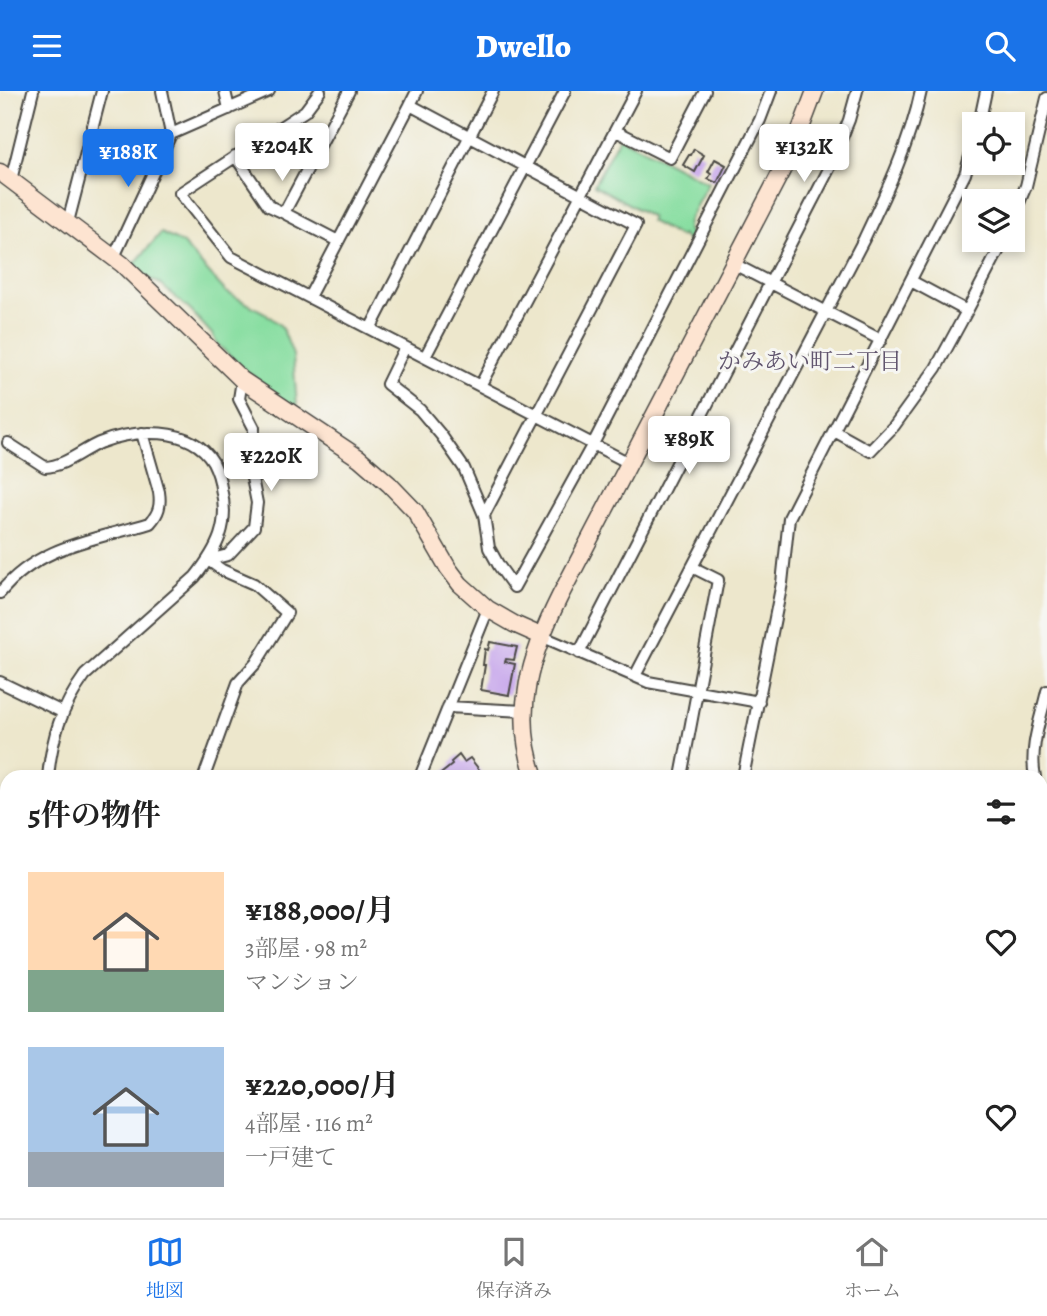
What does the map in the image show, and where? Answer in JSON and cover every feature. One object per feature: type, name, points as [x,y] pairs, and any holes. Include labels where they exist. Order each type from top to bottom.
[{"type":"street","points":[[33,91],[5,176],[114,257],[242,380],[359,458],[389,484],[415,511],[454,576],[472,596],[488,609],[541,636],[648,682],[760,702]]},
{"type":"street","points":[[68,222],[102,91]]},
{"type":"street","points":[[114,257],[171,134],[162,91]]},
{"type":"street","points":[[225,91],[229,109]]},
{"type":"street","points":[[171,134],[269,91]]},
{"type":"street","points":[[320,91],[305,111],[180,193],[231,257],[629,463]]},
{"type":"street","points":[[284,213],[349,91]]},
{"type":"street","points":[[309,297],[417,91]]},
{"type":"street","points":[[370,329],[493,91]]},
{"type":"street","points":[[425,358],[565,91]]},
{"type":"street","points":[[480,386],[636,91]]},
{"type":"street","points":[[616,131],[670,158],[705,91]]},
{"type":"street","points":[[405,347],[387,384],[420,410],[442,435],[464,468],[484,515],[489,548],[514,587],[593,445],[761,120],[771,91]]},
{"type":"street","points":[[532,770],[525,736],[524,711],[527,682],[541,636],[793,149],[815,91]]},
{"type":"street","points":[[579,653],[830,167],[849,120],[857,91]]},
{"type":"street","points":[[635,676],[864,239],[898,167],[921,91]]},
{"type":"street","points":[[982,112],[986,91]]},
{"type":"street","points":[[1025,189],[1047,98]]},
{"type":"street","points":[[410,105],[636,225],[484,515]]},
{"type":"street","points":[[235,156],[269,206],[338,241]]},
{"type":"street","points":[[745,770],[782,583],[789,517],[964,175]]},
{"type":"street","points":[[834,431],[870,451],[894,426],[936,368],[997,252]]},
{"type":"street","points":[[734,264],[881,339]]},
{"type":"street","points":[[911,281],[967,311]]},
{"type":"street","points":[[208,560],[228,555],[254,527],[257,503],[251,473],[254,428],[239,399],[242,380]]},
{"type":"street","points":[[0,593],[30,565],[51,552],[150,523],[156,516],[160,501],[142,433]]},
{"type":"street","points":[[8,443],[45,467],[51,467],[97,444],[121,436],[142,433],[179,437],[192,442],[213,462],[225,510],[217,545],[195,577],[85,675],[73,691],[54,735],[48,770]]},
{"type":"street","points":[[207,770],[238,683],[256,663],[287,613],[254,584],[222,570],[208,560]]},
{"type":"street","points":[[682,770],[718,580],[692,566]]},
{"type":"street","points":[[422,770],[488,609]]},
{"type":"street","points":[[0,682],[62,712]]},
{"type":"street","points":[[1034,770],[1036,734],[1047,691]]},
{"type":"street","points":[[448,707],[524,711]]},
{"type":"green space","points":[[619,137],[708,183],[688,221],[687,228],[694,241],[691,245],[682,235],[680,237],[650,221],[652,217],[594,185]]},
{"type":"green space","points":[[161,233],[182,243],[226,292],[265,313],[282,327],[293,355],[298,418],[217,344],[212,334],[191,311],[159,283],[129,270]]},
{"type":"building","points":[[694,149],[704,155],[695,172],[683,165]]},
{"type":"building","points":[[715,159],[726,165],[717,183],[708,179],[711,174],[708,172]]},
{"type":"building","points":[[490,642],[517,647],[514,660],[506,659],[505,662],[515,664],[509,695],[481,690],[485,649],[488,650]]},
{"type":"building","points":[[459,755],[464,762],[470,758],[479,770],[446,770],[452,765],[451,762]]},
{"type":"district","name":"かみあい町二丁目","points":[[810,361]]}]
